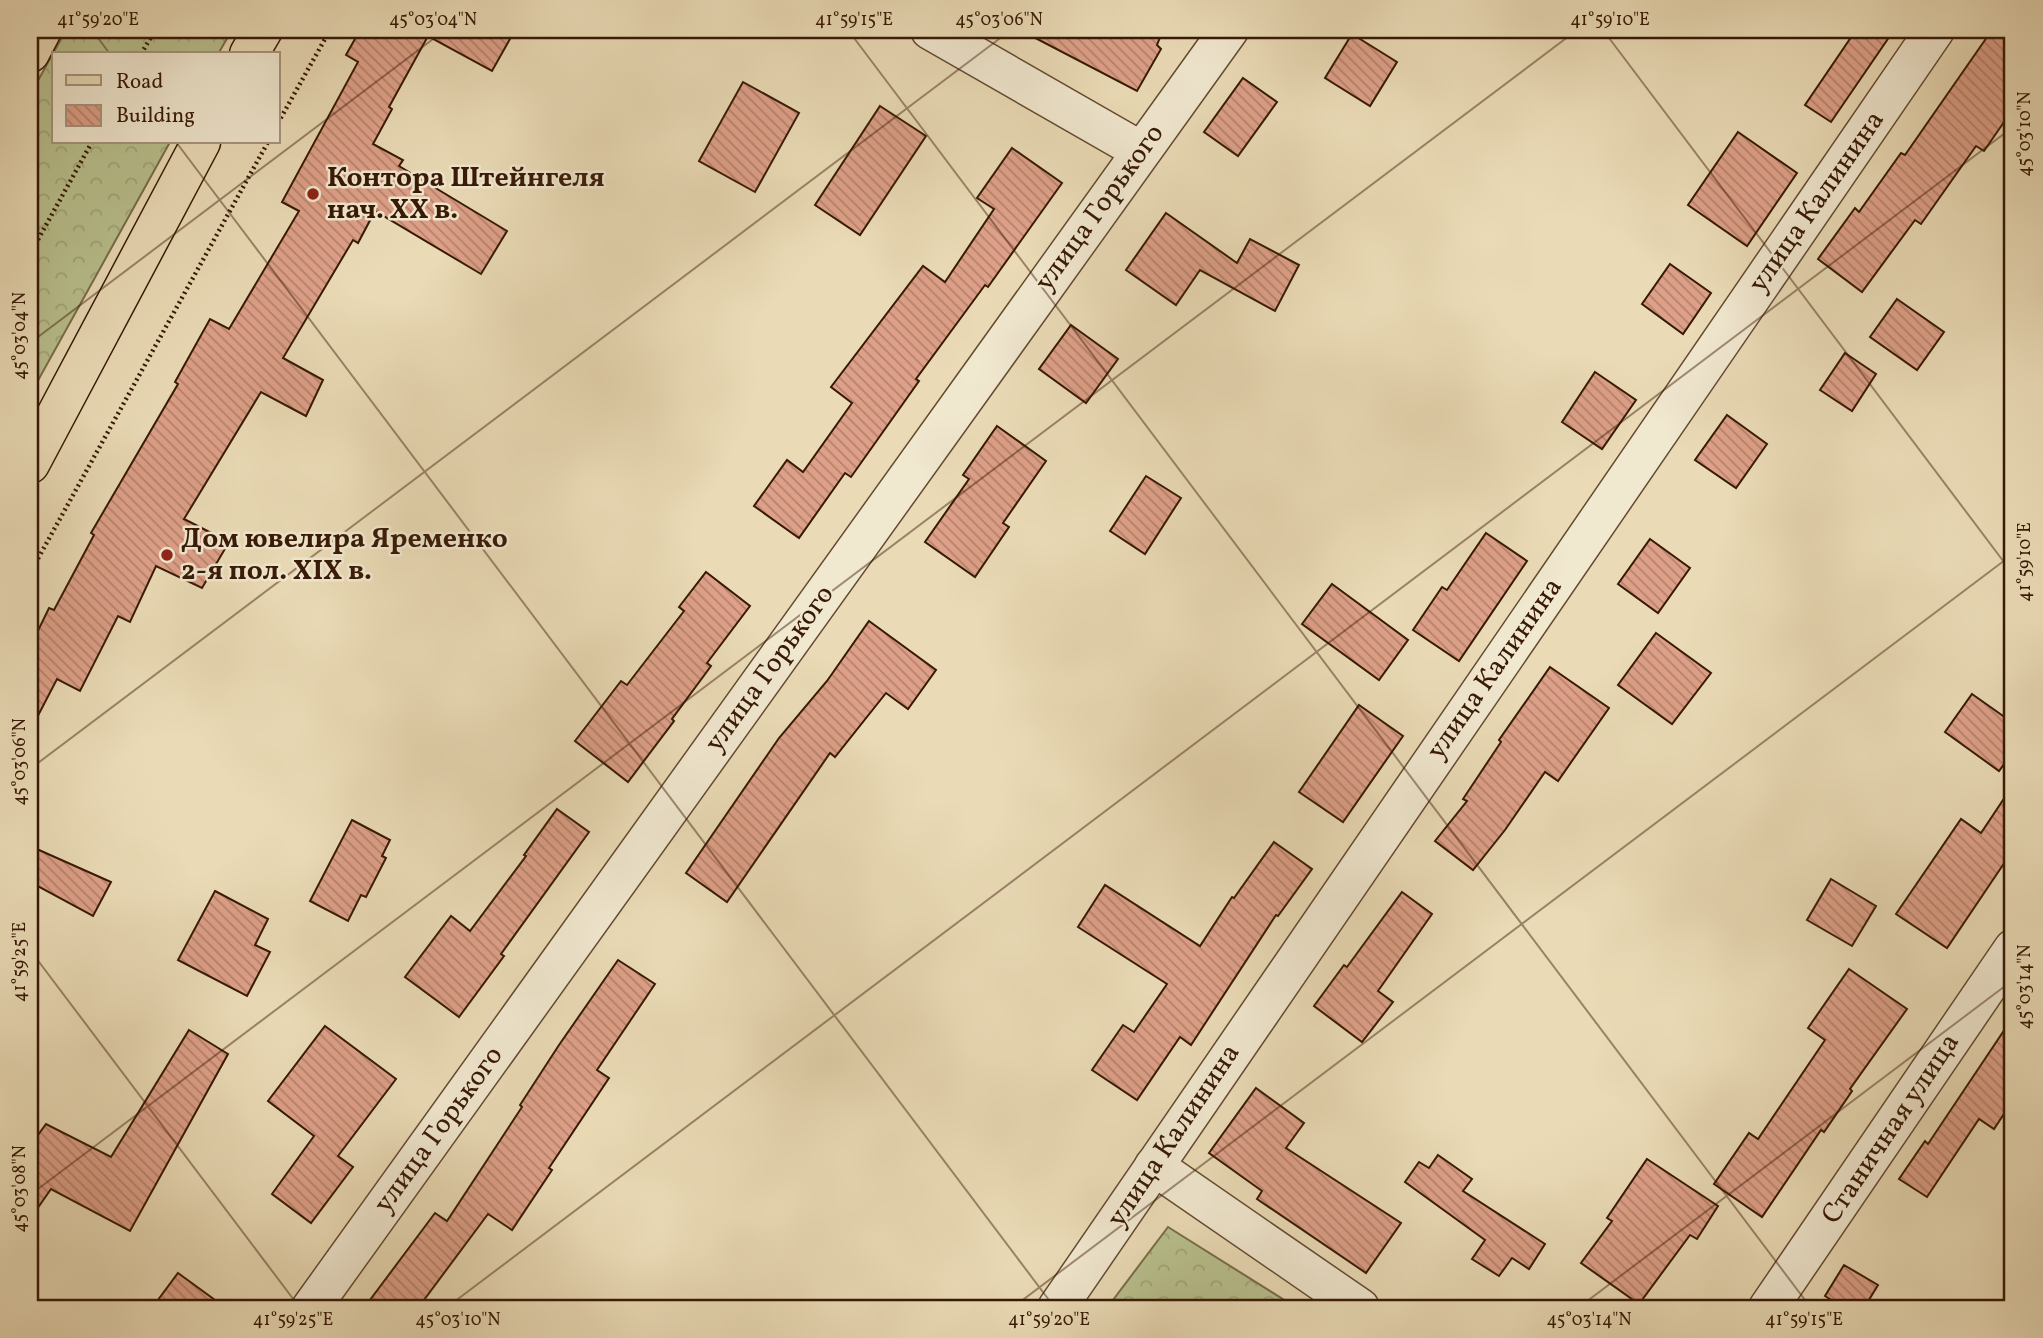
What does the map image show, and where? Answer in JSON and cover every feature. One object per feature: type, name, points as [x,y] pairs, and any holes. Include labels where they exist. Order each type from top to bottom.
[{"type":"main road","points":[[30,52],[42,30]]},
{"type":"main road","points":[[250,52],[263,30]]},
{"type":"main road","points":[[30,464],[200,144]]},
{"type":"street","points":[[930,30],[1141,151]]},
{"type":"street","name":"улица Калинина","points":[[1057,1308],[1935,30]]},
{"type":"street","name":"улица Горького","points":[[311,1308],[1141,151],[1217,33]]},
{"type":"street","name":"Станичная улица","points":[[1768,1308],[2013,949]]},
{"type":"street","points":[[1154,1166],[1360,1308]]},
{"type":"path","points":[[142,52],[155,30]]},
{"type":"path","points":[[280,119],[330,30]]},
{"type":"path","points":[[30,254],[91,144]]},
{"type":"path","points":[[30,573],[267,144]]},
{"type":"green space","points":[[66,30],[232,30],[219,52],[54,52]]},
{"type":"green space","points":[[52,55],[52,144],[169,144],[30,395],[30,95]]},
{"type":"green space","points":[[1168,1227],[1297,1308],[1107,1308]]},
{"type":"building","points":[[360,30],[515,30],[492,71],[428,36],[389,107],[392,109],[373,144],[403,160],[399,166],[507,231],[481,274],[375,211],[358,243],[353,240],[283,358],[323,380],[306,416],[261,392],[184,519],[229,542],[202,588],[156,566],[130,622],[118,616],[80,691],[57,679],[30,731],[30,647],[49,608],[54,610],[94,535],[91,533],[178,384],[175,382],[210,319],[229,329],[299,211],[282,202],[358,62],[346,55]]},
{"type":"building","points":[[1020,30],[1163,30],[1157,45],[1161,49],[1137,91]]},
{"type":"building","points":[[1856,30],[1894,30],[1831,122],[1805,105]]},
{"type":"building","points":[[1992,30],[2013,30],[2013,109],[1984,151],[1976,146],[1921,224],[1915,220],[1862,292],[1818,259],[1855,208],[1859,212],[1901,153],[1905,155]]},
{"type":"building","points":[[1352,34],[1397,62],[1370,106],[1325,78]]},
{"type":"building","points":[[1243,78],[1277,102],[1238,156],[1204,132]]},
{"type":"building","points":[[743,82],[799,113],[755,192],[699,161]]},
{"type":"building","points":[[880,106],[926,136],[860,235],[815,205]]},
{"type":"building","points":[[1738,132],[1797,173],[1747,246],[1688,205]]},
{"type":"building","points":[[1012,148],[1062,183],[988,287],[985,285],[916,379],[919,381],[851,477],[845,473],[799,538],[754,506],[787,460],[803,472],[852,403],[831,387],[923,266],[945,282],[994,209],[977,198]]},
{"type":"building","points":[[1166,213],[1237,263],[1250,239],[1299,265],[1275,311],[1200,270],[1176,305],[1126,270]]},
{"type":"building","points":[[1670,264],[1711,293],[1683,334],[1642,304]]},
{"type":"building","points":[[1897,299],[1944,332],[1917,370],[1870,337]]},
{"type":"building","points":[[1071,325],[1118,359],[1086,403],[1039,369]]},
{"type":"building","points":[[1845,353],[1876,374],[1852,411],[1820,390]]},
{"type":"building","points":[[1595,372],[1636,400],[1602,449],[1562,422]]},
{"type":"building","points":[[1727,415],[1767,444],[1736,488],[1695,460]]},
{"type":"building","points":[[997,426],[1046,461],[1003,523],[1009,527],[975,577],[925,542],[969,479],[963,475]]},
{"type":"building","points":[[1146,476],[1181,498],[1145,554],[1110,531]]},
{"type":"building","points":[[1486,533],[1527,561],[1459,661],[1413,630],[1442,587],[1447,590]]},
{"type":"building","points":[[1650,539],[1690,568],[1658,613],[1618,584]]},
{"type":"building","points":[[706,572],[750,606],[707,663],[711,666],[672,719],[674,721],[628,782],[575,741],[621,681],[627,685],[684,611],[679,607]]},
{"type":"building","points":[[1332,584],[1408,640],[1379,680],[1302,624]]},
{"type":"building","points":[[869,621],[936,670],[908,709],[886,693],[835,757],[830,753],[727,902],[686,873],[779,738],[827,681]]},
{"type":"building","points":[[1656,633],[1711,673],[1672,724],[1618,685]]},
{"type":"building","points":[[1550,667],[1609,708],[1558,781],[1545,772],[1505,830],[1473,870],[1435,841],[1467,801],[1463,799],[1501,742],[1499,740]]},
{"type":"building","points":[[1972,694],[2013,723],[2013,752],[1999,771],[1945,732]]},
{"type":"building","points":[[1359,705],[1403,736],[1343,822],[1299,792]]},
{"type":"building","points":[[2013,785],[2013,850],[1947,948],[1896,914],[1961,819],[1981,833]]},
{"type":"building","points":[[557,809],[589,832],[459,1017],[405,977],[451,916],[470,931]]},
{"type":"building","points":[[352,820],[390,840],[382,856],[386,858],[366,897],[361,895],[348,921],[310,901]]},
{"type":"building","points":[[1274,842],[1312,869],[1278,916],[1276,915],[1191,1045],[1180,1037],[1137,1100],[1092,1070],[1123,1025],[1134,1032],[1167,984],[1078,927],[1105,885],[1200,946],[1232,897],[1234,898]]},
{"type":"building","points":[[30,846],[111,882],[93,916],[30,882]]},
{"type":"building","points":[[1831,879],[1876,906],[1852,946],[1807,920]]},
{"type":"building","points":[[215,891],[268,919],[255,945],[270,952],[247,996],[178,960]]},
{"type":"building","points":[[1402,892],[1432,914],[1378,991],[1393,1002],[1362,1042],[1314,1006],[1344,965],[1347,967]]},
{"type":"building","points":[[618,960],[655,984],[597,1070],[609,1078],[549,1168],[552,1170],[512,1230],[488,1214],[418,1308],[364,1308],[435,1213],[447,1221],[559,1045]]},
{"type":"building","points":[[1849,969],[1907,1009],[1850,1089],[1852,1091],[1824,1132],[1821,1130],[1762,1217],[1714,1184],[1749,1133],[1758,1139],[1825,1040],[1808,1028]]},
{"type":"building","points":[[2013,1017],[2013,1100],[1994,1129],[1979,1119],[1927,1197],[1899,1179],[1925,1141],[1928,1144]]},
{"type":"building","points":[[325,1026],[396,1079],[338,1156],[353,1167],[311,1223],[272,1194],[314,1136],[268,1101]]},
{"type":"building","points":[[189,1030],[228,1054],[130,1231],[51,1189],[30,1219],[30,1146],[46,1124],[111,1157]]},
{"type":"building","points":[[1256,1088],[1304,1123],[1286,1148],[1401,1223],[1366,1273],[1257,1199],[1262,1191],[1209,1153]]},
{"type":"building","points":[[1438,1155],[1472,1179],[1463,1191],[1545,1244],[1529,1269],[1512,1258],[1499,1276],[1472,1259],[1485,1240],[1405,1182],[1419,1162],[1429,1168]]},
{"type":"building","points":[[1647,1159],[1718,1206],[1697,1239],[1690,1235],[1639,1304],[1581,1263],[1612,1221],[1607,1218]]},
{"type":"building","points":[[1844,1265],[1878,1285],[1864,1308],[1844,1308],[1825,1296]]},
{"type":"building","points":[[178,1273],[226,1308],[152,1308]]},
{"type":"place","name":"Контора Штейнгеля нач. ХХ в.","points":[[313,194]]},
{"type":"place","name":"Дом ювелира Яременко 2-я пол. XIX в.","points":[[167,555]]}]
